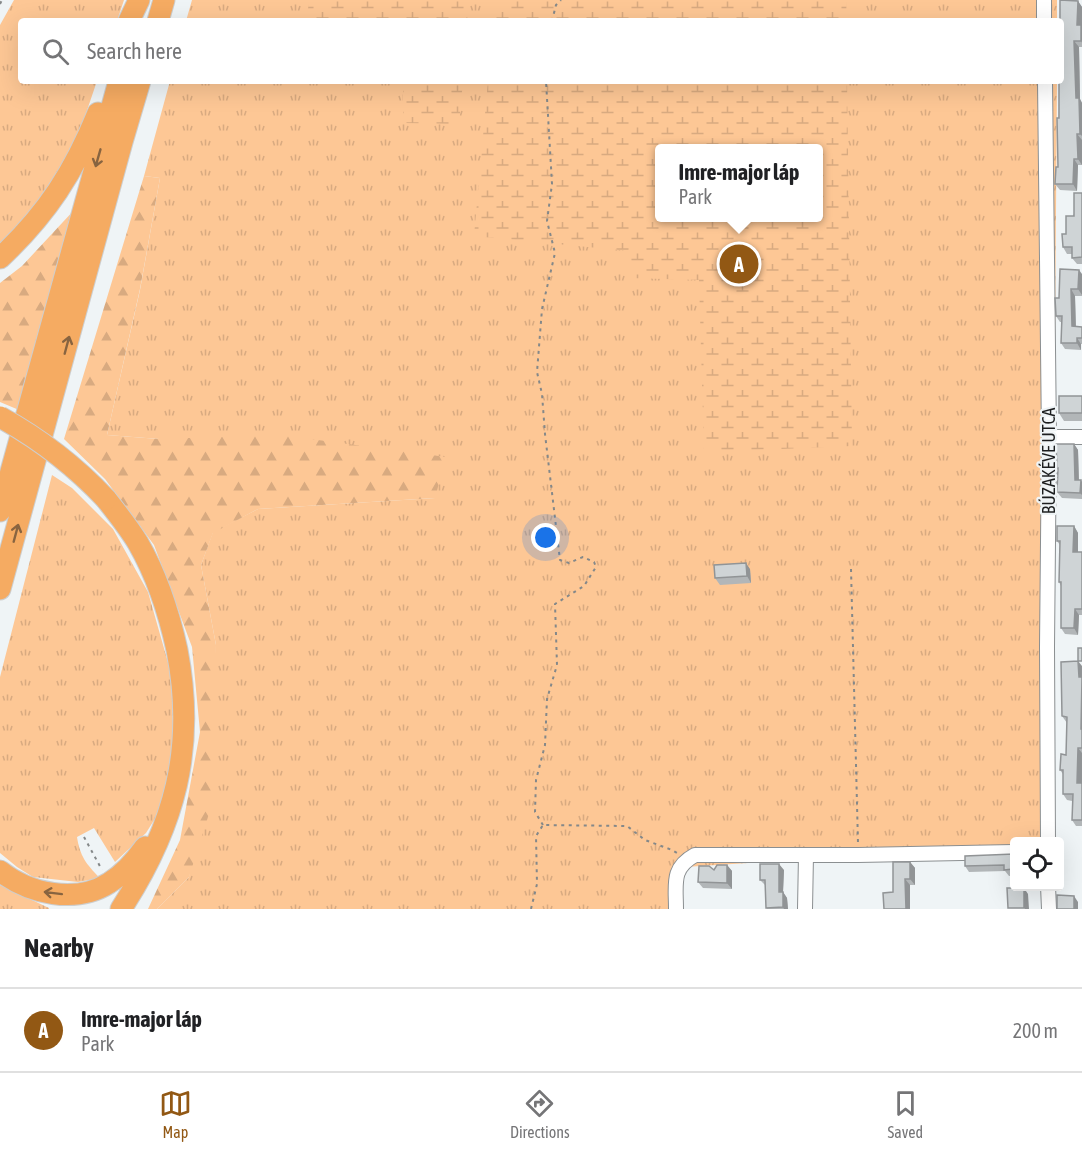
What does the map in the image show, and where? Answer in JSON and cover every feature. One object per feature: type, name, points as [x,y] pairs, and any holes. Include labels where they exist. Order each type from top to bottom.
[{"type":"highway","points":[[131,18],[141,0]]},
{"type":"highway","points":[[137,18],[141,0]]},
{"type":"highway","points":[[159,18],[164,0]]},
{"type":"highway","points":[[0,258],[26,233],[47,207],[74,166],[99,111],[108,84]]},
{"type":"highway","points":[[0,511],[118,84]]},
{"type":"highway","points":[[0,589],[139,84]]},
{"type":"highway","points":[[0,417],[44,444],[87,478],[106,499],[137,542],[160,590],[170,619],[184,695],[185,718],[181,764],[170,809],[159,840],[121,909]]},
{"type":"highway","points":[[0,872],[22,885],[49,893],[84,892],[110,883],[129,868],[170,809]]},
{"type":"street","points":[[1044,0],[1044,18]]},
{"type":"street","name":"BÚZAKÉVE UTCA","points":[[1045,84],[1049,437],[1048,837]]},
{"type":"street","points":[[1049,437],[1082,437]]},
{"type":"street","points":[[676,909],[676,876],[681,865],[691,857],[1010,852]]},
{"type":"street","points":[[805,909],[806,855]]},
{"type":"street","points":[[1048,891],[1049,909]]},
{"type":"path","points":[[0,4],[2,0]]},
{"type":"path","points":[[553,18],[556,5],[561,0]]},
{"type":"path","points":[[543,825],[535,812],[536,780],[545,745],[547,699],[557,665],[555,604],[584,586],[596,567],[594,562],[583,556],[569,563],[560,560],[542,394],[537,372],[542,309],[555,253],[547,221],[552,184],[546,84]]},
{"type":"path","points":[[851,569],[858,855]]},
{"type":"path","points":[[543,825],[627,826],[645,840],[691,857]]},
{"type":"path","points":[[531,909],[537,884],[536,837],[543,825]]},
{"type":"path","points":[[84,837],[110,883]]},
{"type":"green space","points":[[14,0],[124,0],[118,18],[18,18],[18,84],[96,84],[81,128],[51,188],[0,247],[0,25]]},
{"type":"green space","points":[[192,0],[1057,0],[1057,18],[187,18]]},
{"type":"green space","points":[[310,0],[469,0],[467,18],[306,18]]},
{"type":"green space","points":[[495,0],[846,0],[847,18],[493,18]]},
{"type":"green space","points":[[169,84],[1057,84],[1053,837],[1010,837],[1010,860],[780,861],[685,867],[681,876],[682,909],[157,909],[189,877],[216,645],[201,565],[213,532],[258,509],[435,498],[159,439],[107,435],[140,290],[160,178],[144,176]]},
{"type":"green space","points":[[403,84],[463,84],[459,124],[403,123]]},
{"type":"green space","points":[[488,84],[847,84],[852,446],[704,452],[699,280],[629,278],[629,251],[474,236]]},
{"type":"green space","points":[[144,176],[160,178],[140,289],[107,435],[159,439],[280,435],[446,457],[435,498],[258,509],[213,533],[201,565],[216,645],[213,801],[189,877],[157,909],[148,909],[180,840],[200,732],[192,647],[154,545],[105,479],[64,439]]},
{"type":"green space","points":[[76,208],[19,410],[0,402],[0,283],[22,266]]},
{"type":"green space","points":[[52,475],[72,488],[113,529],[148,592],[171,673],[174,749],[166,801],[146,833],[115,862],[94,828],[77,837],[84,859],[100,878],[78,882],[33,877],[0,853],[0,677]]},
{"type":"green space","points":[[0,885],[49,908],[49,909],[0,909]]},
{"type":"building","points":[[1060,0],[1078,1],[1077,25],[1081,25],[1081,41],[1074,41],[1080,134],[1077,134],[1078,159],[1074,159],[1073,184],[1055,184],[1056,167],[1058,167],[1059,84],[1064,84],[1064,18],[1060,18]]},
{"type":"building","points":[[1074,193],[1082,193],[1082,257],[1072,258],[1072,247],[1063,247],[1062,234],[1066,234],[1066,216],[1074,216]]},
{"type":"building","points":[[1060,269],[1079,270],[1078,289],[1071,289],[1072,326],[1082,327],[1082,338],[1077,338],[1077,343],[1061,343],[1062,316],[1056,316],[1055,298],[1059,298]]},
{"type":"building","points":[[1059,396],[1082,396],[1082,413],[1059,413]]},
{"type":"building","points":[[1056,444],[1074,444],[1075,480],[1081,480],[1080,493],[1057,492]]},
{"type":"building","points":[[1057,526],[1074,526],[1073,552],[1082,552],[1082,609],[1075,609],[1074,628],[1061,628],[1060,541],[1057,541]]},
{"type":"building","points":[[746,563],[747,576],[715,578],[714,565]]},
{"type":"building","points":[[1078,648],[1082,648],[1082,661],[1078,661]]},
{"type":"building","points":[[1078,661],[1079,677],[1082,677],[1082,748],[1078,748],[1077,783],[1082,783],[1082,820],[1072,820],[1073,794],[1063,794],[1063,770],[1060,770],[1061,754],[1066,755],[1067,717],[1062,716],[1061,662]]},
{"type":"building","points":[[1010,854],[1010,869],[1004,870],[1004,865],[965,866],[965,856]]},
{"type":"building","points":[[893,862],[910,862],[910,879],[905,879],[906,909],[884,909],[883,893],[893,892]]},
{"type":"building","points":[[760,864],[779,864],[779,892],[783,892],[783,907],[766,908],[765,880],[760,880]]},
{"type":"building","points":[[717,865],[727,865],[727,883],[698,882],[699,866],[709,866],[714,870]]},
{"type":"building","points":[[1007,888],[1010,888],[1010,891],[1024,891],[1024,908],[1008,908]]},
{"type":"building","points":[[1057,895],[1074,896],[1074,909],[1057,909]]},
{"type":"place","name":"Imre-major láp","points":[[739,264]]}]
